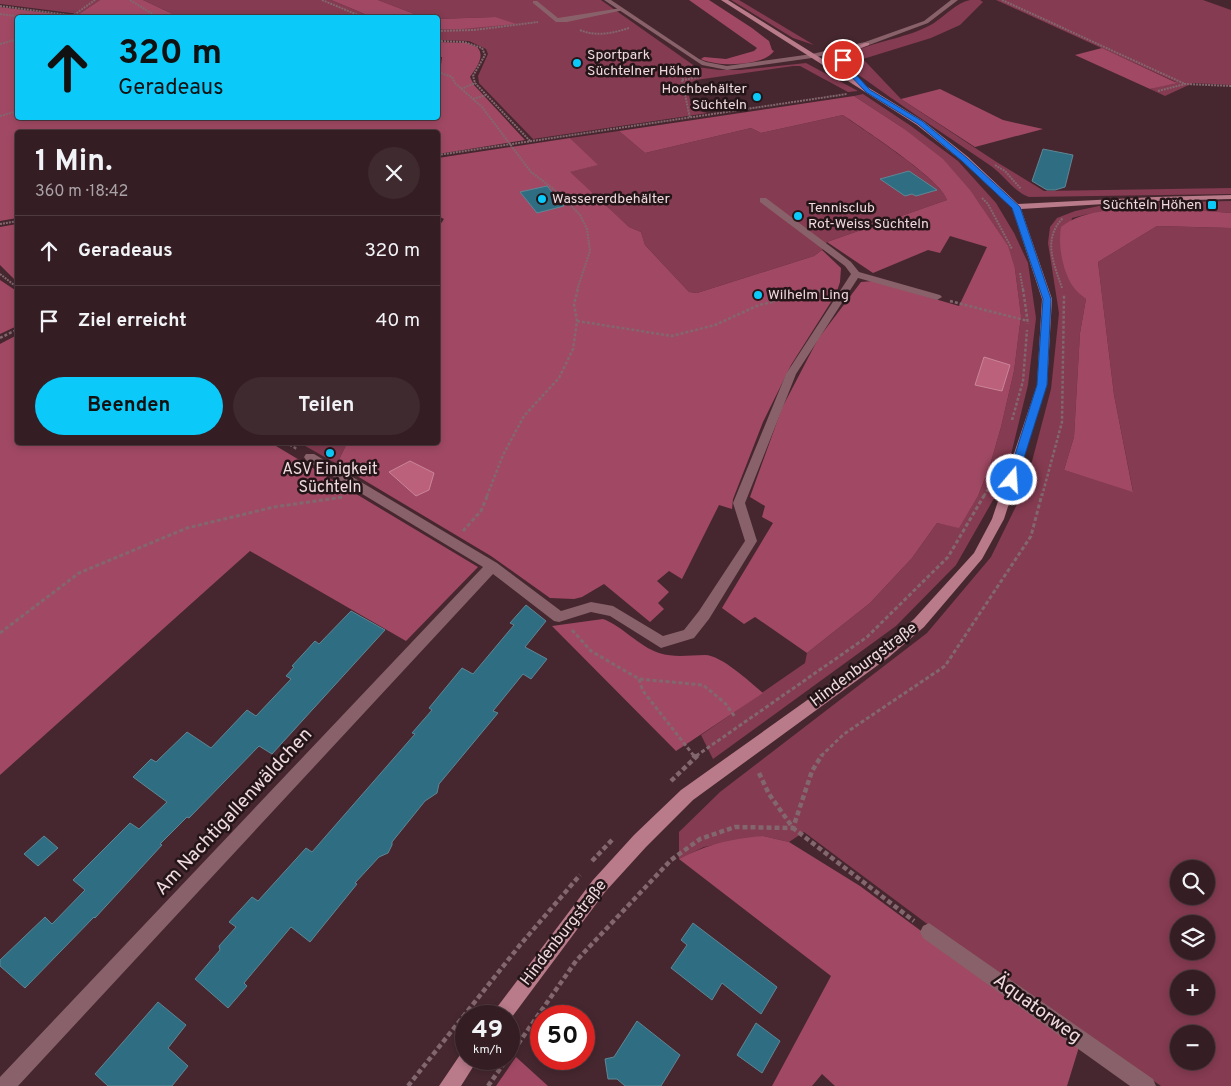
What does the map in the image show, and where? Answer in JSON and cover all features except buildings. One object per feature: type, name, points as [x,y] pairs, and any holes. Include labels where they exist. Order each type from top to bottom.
[{"type":"main road","name":"Hindenburgstraße","points":[[509,1005],[599,886],[640,841],[687,795],[884,653],[919,623],[978,556],[998,519],[1042,385],[1047,299],[1016,207],[965,159],[920,123],[724,0]]},
{"type":"main road","points":[[867,44],[846,52],[843,60],[846,68],[868,91]]},
{"type":"main road","points":[[1016,207],[1155,199],[1231,197]]},
{"type":"main road","points":[[449,1086],[461,1070]]},
{"type":"street","points":[[607,0],[642,25],[704,64],[727,68],[812,56],[867,44],[926,22],[954,0]]},
{"type":"street","points":[[535,2],[556,20],[567,20],[621,10]]},
{"type":"street","points":[[763,200],[848,264],[856,274],[938,297]]},
{"type":"street","points":[[310,457],[492,566],[559,617],[591,607],[613,611],[661,642],[689,634],[704,615],[751,541],[739,503],[791,374],[856,274]]},
{"type":"street","name":"Am Nachtigallenwäldchen","points":[[5,1086],[492,566]]},
{"type":"street","name":"Äquatorweg","points":[[929,932],[1146,1086]]},
{"type":"path","points":[[0,6],[74,15],[95,0]]},
{"type":"path","points":[[130,0],[154,15]]},
{"type":"path","points":[[322,0],[359,15]]},
{"type":"path","points":[[1002,0],[1186,84]]},
{"type":"path","points":[[0,14],[15,16]]},
{"type":"path","points":[[440,31],[474,30],[556,20]]},
{"type":"path","points":[[567,20],[582,32],[588,34],[622,31],[642,25]]},
{"type":"path","points":[[0,44],[15,40]]},
{"type":"path","points":[[440,41],[469,43],[478,46],[484,51],[484,58],[473,76],[475,83],[530,142]]},
{"type":"path","points":[[690,118],[682,80],[686,66],[697,60]]},
{"type":"path","points":[[440,73],[452,77],[455,83],[473,99],[512,145],[531,172],[570,203],[580,215],[587,229],[589,259],[583,268],[574,304],[577,321],[573,349],[559,378],[524,416],[503,456],[481,510],[453,543]]},
{"type":"path","points":[[462,89],[475,83]]},
{"type":"path","points":[[1158,91],[1186,84],[1231,86]]},
{"type":"path","points":[[440,155],[856,93]]},
{"type":"path","points":[[473,99],[486,95]]},
{"type":"path","points":[[0,116],[15,112]]},
{"type":"path","points":[[992,162],[1004,171],[1025,193]]},
{"type":"path","points":[[975,191],[988,204],[1014,252]]},
{"type":"path","points":[[1065,299],[1052,252],[1050,237],[1054,224],[1067,215]]},
{"type":"path","points":[[0,224],[15,222]]},
{"type":"path","points":[[1009,428],[1022,381],[1028,321],[1019,268]]},
{"type":"path","points":[[0,274],[15,286]]},
{"type":"path","points":[[577,321],[672,336],[715,325],[759,305],[824,290],[856,274]]},
{"type":"path","points":[[938,297],[1028,321]]},
{"type":"path","points":[[0,338],[15,330]]},
{"type":"path","points":[[667,785],[695,757],[866,637],[948,557],[991,484]]},
{"type":"path","points":[[0,633],[79,573],[187,528],[274,507],[370,493]]},
{"type":"path","points":[[559,617],[591,651],[639,680],[703,685],[725,703],[735,718]]},
{"type":"path","points":[[639,680],[644,691],[695,757]]},
{"type":"path","points":[[759,773],[769,794],[793,828],[929,932]]},
{"type":"path","points":[[520,1041],[576,961],[671,860],[700,839],[736,827],[793,828]]},
{"type":"path","points":[[591,863],[618,834]]},
{"type":"path","points":[[408,1086],[520,946],[584,870]]},
{"type":"path","points":[[488,1086],[499,1070]]},
{"type":"shaded area","points":[[0,0],[100,0],[79,14],[0,4]]},
{"type":"shaded area","points":[[100,0],[143,0],[175,15],[85,15],[79,14]]},
{"type":"shaded area","points":[[143,0],[331,0],[367,15],[175,15]]},
{"type":"shaded area","points":[[331,0],[378,0],[417,15],[367,15]]},
{"type":"shaded area","name":"Sportpark Süchtelner Höhen","points":[[378,0],[601,0],[696,67],[740,70],[806,63],[858,91],[848,92],[800,66],[696,80],[688,84],[687,89],[693,110],[708,113],[533,139],[479,83],[478,76],[488,54],[486,49],[469,41],[440,40],[440,29],[461,29],[495,17],[440,19],[440,15],[417,15]]},
{"type":"shaded area","points":[[689,0],[709,0],[769,41],[774,51],[760,60],[750,63],[728,64],[708,62],[701,59],[704,57],[726,59],[754,51],[757,48]]},
{"type":"shaded area","points":[[731,0],[739,0],[814,45],[793,38]]},
{"type":"shaded area","points":[[970,0],[980,0],[983,2],[960,25],[931,38],[863,59],[901,99],[1044,191],[1231,188],[1231,194],[1029,197],[1018,191],[991,166],[856,73],[848,63],[848,57],[853,52],[924,28],[934,23],[956,6]]},
{"type":"shaded area","points":[[996,0],[1203,0],[1231,10],[1231,85],[1193,83],[1165,96],[1150,89],[1176,82]]},
{"type":"shaded area","points":[[0,7],[63,15],[15,15],[15,120],[440,120],[440,65],[442,57],[440,57],[440,42],[466,43],[477,47],[481,54],[479,62],[470,77],[474,85],[525,140],[440,154],[440,130],[15,130],[15,218],[0,221]]},
{"type":"shaded area","points":[[495,17],[516,24],[440,29],[440,19]]},
{"type":"shaded area","points":[[1102,48],[1177,83],[1150,89],[1075,55]]},
{"type":"shaded area","points":[[940,89],[1003,120],[1043,129],[975,147],[901,99]]},
{"type":"shaded area","points":[[863,94],[911,126],[958,161],[996,203],[1014,233],[1028,263],[1036,318],[1028,385],[1005,479],[956,565],[896,626],[713,759],[701,735],[805,663],[807,653],[870,603],[912,558],[937,523],[959,527],[978,496],[990,465],[1014,371],[1021,316],[1015,269],[903,128],[854,96]]},
{"type":"shaded area","points":[[854,96],[903,128],[943,159],[970,190],[1008,246],[1015,269],[1021,316],[1014,371],[990,465],[978,496],[959,528],[937,523],[912,558],[870,603],[807,653],[755,617],[744,624],[722,608],[773,523],[762,517],[765,506],[750,497],[782,408],[818,339],[861,282],[873,281],[959,306],[987,247],[950,236],[940,253],[928,250],[873,273],[827,242],[947,200],[942,191],[917,168],[843,115],[761,133],[751,128],[645,153],[619,131]]},
{"type":"shaded area","name":"Tennisclub Rot-Weiss Süchteln","points":[[843,115],[917,168],[942,191],[947,200],[827,242],[822,250],[814,256],[697,293],[689,292],[645,245],[641,232],[629,227],[569,172],[597,165],[570,138],[619,131],[645,153],[751,128],[761,133]]},
{"type":"shaded area","points":[[570,138],[598,165],[570,172],[629,227],[641,232],[645,245],[689,292],[697,293],[814,256],[822,250],[841,268],[840,282],[836,294],[791,365],[763,422],[733,499],[732,509],[719,505],[682,579],[669,571],[657,581],[669,592],[658,603],[664,609],[650,622],[604,584],[582,597],[574,599],[550,598],[491,556],[337,464],[346,445],[440,445],[440,225],[444,219],[440,217],[440,158]]},
{"type":"shaded area","points":[[1231,201],[1231,213],[1153,207],[1088,214],[1072,218],[1065,252],[1066,270],[1076,288],[1086,299],[1080,333],[1074,437],[1064,470],[1133,491],[1114,395],[1098,262],[1157,226],[1231,228],[1231,1086],[1161,1086],[934,929],[804,832],[789,842],[763,836],[704,847],[679,859],[679,832],[720,792],[927,633],[991,557],[1025,488],[1051,389],[1059,313],[1048,243],[1050,227],[1057,218],[1075,211],[1099,206],[1136,203]]},
{"type":"shaded area","points":[[1153,207],[1231,213],[1231,228],[1157,226],[1098,262],[1114,395],[1133,492],[1064,470],[1074,437],[1080,333],[1086,299],[1073,287],[1066,272],[1060,234],[1061,227],[1081,216],[1105,211]]},
{"type":"shaded area","points":[[15,224],[15,280],[0,265],[0,227]]},
{"type":"shaded area","points":[[0,280],[15,290],[15,327],[0,334]]},
{"type":"shaded area","points":[[15,336],[15,445],[274,445],[478,567],[406,641],[250,551],[0,775],[0,344]]},
{"type":"shaded area","points":[[984,357],[1010,365],[1002,391],[975,385]]},
{"type":"shaded area","name":"ASV Einigkeit Süchteln","points":[[304,445],[346,445],[337,464]]},
{"type":"shaded area","points":[[410,461],[434,473],[429,490],[416,496],[389,472]]},
{"type":"shaded area","points":[[603,619],[611,622],[644,646],[659,653],[676,656],[705,655],[719,659],[763,693],[676,751],[552,626]]},
{"type":"shaded area","points":[[763,836],[789,842],[860,886],[1079,1047],[1067,1086],[835,1086],[822,1074],[812,1086],[772,1086],[831,976],[679,859],[720,843]]},
{"type":"shaded area","points":[[520,1061],[548,1086],[496,1086],[507,1070],[520,1070]]},
{"type":"place","name":"Sportpark Süchtelner Höhen","points":[[577,63]]},
{"type":"place","name":"Hochbehälter Süchteln","points":[[757,97]]},
{"type":"place","name":"Wassererdbehälter","points":[[542,199]]},
{"type":"place","name":"Süchteln Höhen","points":[[1212,205]]},
{"type":"place","name":"Tennisclub Rot-Weiss Süchteln","points":[[798,216]]},
{"type":"place","name":"Wilhelm Ling","points":[[758,295]]},
{"type":"place","name":"ASV Einigkeit Süchteln","points":[[330,453]]},
{"type":"route","points":[[843,60],[846,68],[868,91],[920,123],[965,159],[1016,207],[1047,299],[1042,385],[1012,480]]}]
